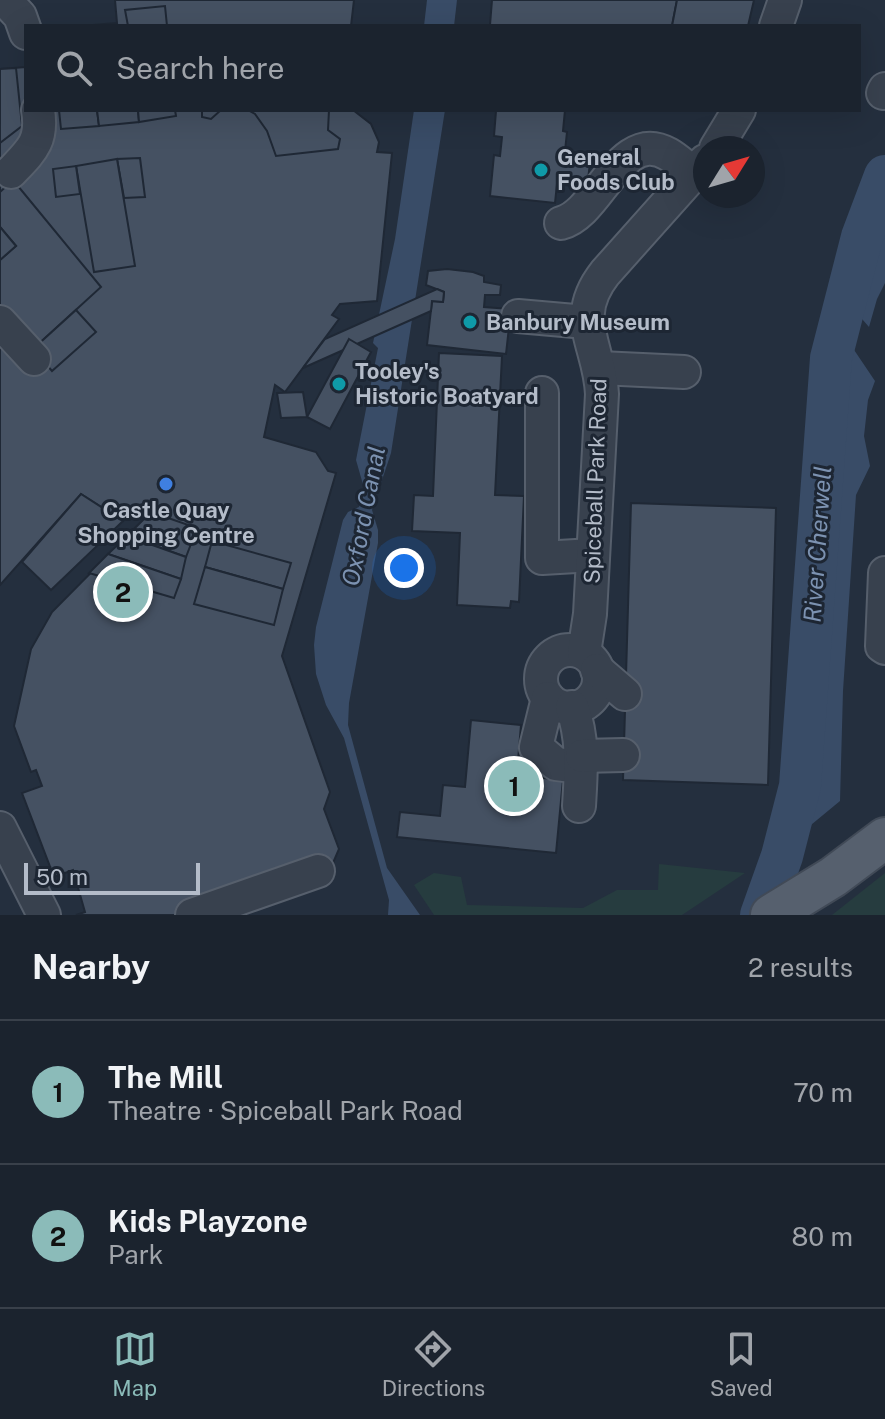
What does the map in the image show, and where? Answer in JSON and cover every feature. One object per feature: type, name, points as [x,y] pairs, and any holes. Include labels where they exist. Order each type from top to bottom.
[{"type":"main road","points":[[771,915],[833,877],[878,844]]},
{"type":"street","points":[[5,0],[20,16],[24,27]]},
{"type":"street","points":[[4,174],[37,142],[38,112]]},
{"type":"street","points":[[723,136],[738,112]]},
{"type":"street","points":[[561,223],[580,213],[619,165],[639,152],[662,151],[693,164]]},
{"type":"street","points":[[518,316],[586,322],[588,302],[596,284],[693,174]]},
{"type":"street","points":[[0,322],[34,359]]},
{"type":"street","name":"Spiceball Park Road","points":[[586,322],[600,368],[602,394],[588,633],[590,661]]},
{"type":"street","points":[[600,368],[684,372]]},
{"type":"street","points":[[542,393],[542,558],[593,555]]},
{"type":"street","points":[[885,573],[882,646],[885,648]]},
{"type":"street","points":[[579,806],[582,761],[577,721],[542,685],[541,676],[548,660],[564,650],[590,661],[625,694]]},
{"type":"street","points":[[560,702],[588,701],[594,694],[597,686],[590,661]]},
{"type":"street","points":[[560,702],[536,747],[556,764],[623,755]]},
{"type":"street","points":[[0,828],[44,915]]},
{"type":"street","points":[[192,915],[318,871]]},
{"type":"green space","points":[[659,864],[745,873],[682,915],[434,915],[414,885],[434,873],[461,877],[467,905],[583,908],[617,890],[658,890]]},
{"type":"green space","points":[[885,873],[885,915],[832,915]]},
{"type":"water","points":[[427,0],[457,0],[454,24],[424,24]]},
{"type":"water","name":"Oxford Canal","points":[[414,112],[445,112],[391,453],[372,510],[378,543],[349,703],[348,725],[387,868],[420,915],[388,915],[389,900],[344,738],[326,705],[316,674],[314,645],[343,520],[348,512],[359,507],[364,488],[356,460],[378,348],[373,343],[395,239]]},
{"type":"water","points":[[885,191],[885,283],[869,327],[850,305],[872,224]]},
{"type":"water","points":[[844,335],[875,381],[868,400],[864,436],[870,466],[856,495],[843,691],[840,801],[800,834],[809,783],[832,402]]},
{"type":"building","points":[[115,0],[354,0],[351,24],[105,24],[117,23]]},
{"type":"building","points":[[492,0],[677,0],[672,24],[490,24]]},
{"type":"building","points":[[677,0],[754,0],[748,24],[672,24]]},
{"type":"building","points":[[165,6],[167,24],[128,24],[125,10]]},
{"type":"building","name":"Castle Quay Shopping Centre","points":[[24,67],[24,112],[356,112],[371,124],[379,142],[377,152],[392,153],[377,301],[340,304],[332,315],[339,319],[285,392],[275,385],[264,437],[316,452],[328,471],[336,473],[282,656],[330,792],[324,809],[339,849],[330,870],[179,915],[76,915],[85,912],[73,870],[54,877],[22,793],[42,786],[36,770],[31,772],[14,726],[31,649],[52,612],[151,512],[132,509],[123,521],[81,494],[0,585],[0,69]]},
{"type":"building","points":[[16,68],[22,126],[0,143],[0,69]]},
{"type":"building","points":[[59,112],[97,112],[99,126],[61,129]]},
{"type":"building","points":[[97,112],[138,112],[139,122],[99,126]]},
{"type":"building","points":[[138,112],[175,112],[176,116],[139,122]]},
{"type":"building","points":[[202,112],[219,112],[211,119],[202,117]]},
{"type":"building","points":[[252,112],[329,112],[328,130],[340,139],[338,149],[276,156],[267,131]]},
{"type":"building","name":"General Foods Club","points":[[496,112],[565,112],[565,151],[591,154],[587,188],[557,184],[555,203],[490,196],[494,155],[500,156],[502,137],[494,136]]},
{"type":"building","points":[[140,158],[145,197],[124,198],[117,159]]},
{"type":"building","points":[[117,159],[135,266],[94,272],[76,166]]},
{"type":"building","points":[[76,166],[80,194],[56,197],[53,169]]},
{"type":"building","points":[[13,180],[101,287],[33,349],[0,310],[0,260],[16,246],[0,227],[0,192]]},
{"type":"building","points":[[0,227],[16,246],[0,260]]},
{"type":"building","name":"Banbury Museum","points":[[447,269],[473,272],[484,276],[484,282],[501,285],[500,295],[485,295],[484,307],[511,309],[506,354],[427,345],[432,301],[443,302],[444,292],[426,285],[428,271]]},
{"type":"building","points":[[437,289],[444,292],[443,302],[432,301],[431,311],[303,368],[325,339]]},
{"type":"building","points":[[76,310],[96,332],[52,371],[33,349]]},
{"type":"building","name":"Tooley's Historic Boatyard","points":[[349,339],[371,352],[330,429],[307,417]]},
{"type":"building","points":[[439,353],[502,356],[495,495],[524,496],[519,602],[511,601],[510,608],[457,605],[460,533],[412,531],[414,495],[433,496]]},
{"type":"building","points":[[303,392],[307,417],[281,418],[277,393]]},
{"type":"building","points":[[81,494],[123,521],[51,590],[22,562]]},
{"type":"building","points":[[631,503],[776,508],[768,785],[623,780]]},
{"type":"building","points":[[151,512],[197,528],[186,557],[127,536]]},
{"type":"building","points":[[127,536],[186,557],[181,579],[108,554]]},
{"type":"building","points":[[212,541],[291,563],[283,589],[205,567]]},
{"type":"building","points":[[108,554],[181,579],[174,598],[89,573]]},
{"type":"building","points":[[205,567],[283,589],[274,625],[194,604]]},
{"type":"building","points":[[471,720],[521,725],[518,761],[536,762],[535,777],[551,779],[552,768],[564,769],[556,853],[397,837],[400,812],[440,816],[443,785],[465,787]]},
{"type":"waterway","name":"River Cherwell","points":[[761,915],[782,856],[800,786],[831,358],[862,237],[885,176]]},
{"type":"place","name":"General Foods Club","points":[[541,170]]},
{"type":"place","name":"Banbury Museum","points":[[470,322]]},
{"type":"place","name":"Tooley's Historic Boatyard","points":[[339,384]]},
{"type":"place","name":"Castle Quay Shopping Centre","points":[[166,484]]},
{"type":"place","name":"Kids Playzone","points":[[123,592]]},
{"type":"place","name":"The Mill","points":[[514,786]]}]
